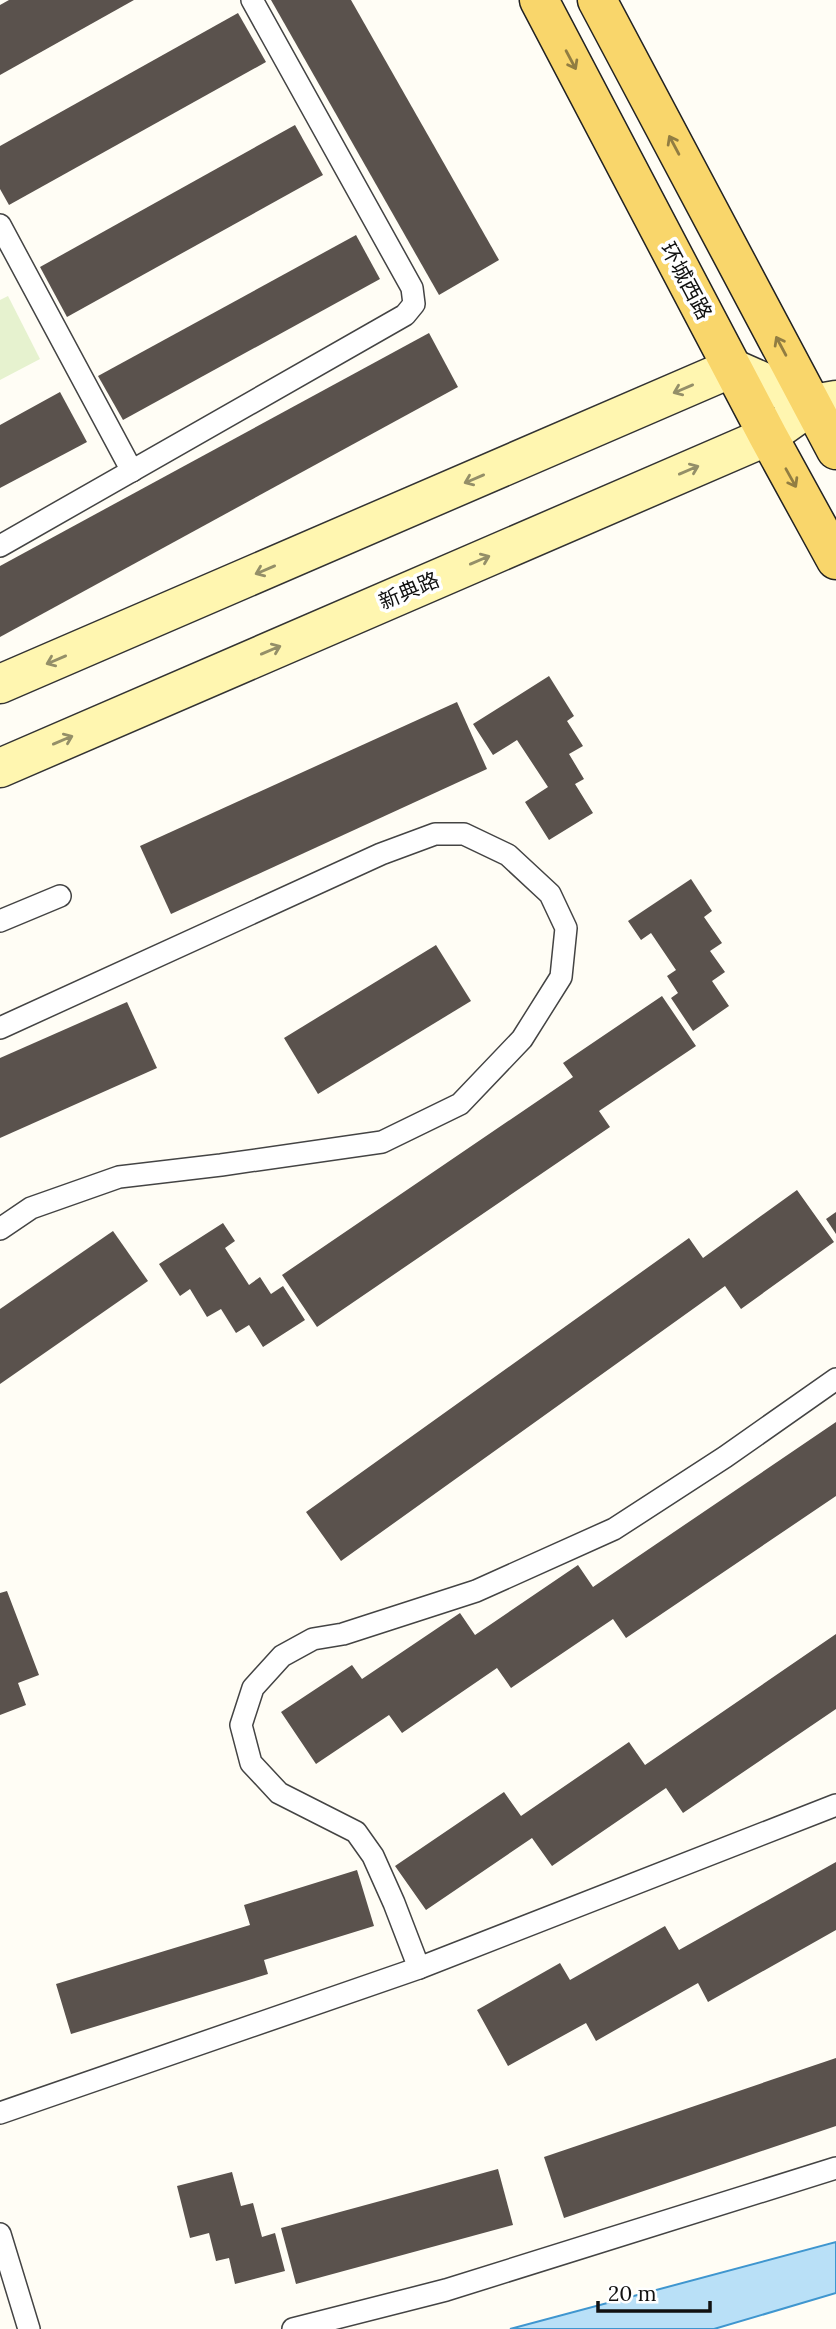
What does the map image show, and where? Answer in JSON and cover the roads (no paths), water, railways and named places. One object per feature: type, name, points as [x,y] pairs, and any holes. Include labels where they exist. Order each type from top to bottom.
[{"type":"main road","name":"环城西路","points":[[539,0],[768,436],[836,559]]},
{"type":"main road","points":[[597,0],[824,402],[836,450]]},
{"type":"main road","points":[[0,684],[732,368],[824,402]]},
{"type":"main road","name":"新典路","points":[[0,768],[768,436],[824,402]]},
{"type":"lane","points":[[0,546],[405,315],[414,304],[412,288],[252,0]]},
{"type":"lane","points":[[0,225],[132,471]]},
{"type":"lane","points":[[0,1028],[381,854],[435,834],[464,834],[508,855],[550,894],[566,928],[561,977],[522,1039],[460,1104],[382,1142],[118,1177],[31,1208],[0,1229]]},
{"type":"lane","points":[[0,921],[60,895]]},
{"type":"lane","points":[[419,1968],[373,1856],[356,1832],[279,1793],[251,1763],[241,1724],[253,1688],[282,1656],[313,1639],[343,1634],[476,1591],[614,1529],[726,1457],[836,1379]]},
{"type":"lane","points":[[0,2113],[419,1968],[836,1805]]},
{"type":"lane","points":[[293,2329],[446,2290],[836,2168]]},
{"type":"lane","points":[[0,2234],[29,2329]]},
{"type":"water","points":[[836,2242],[836,2293],[714,2329],[510,2329]]}]
